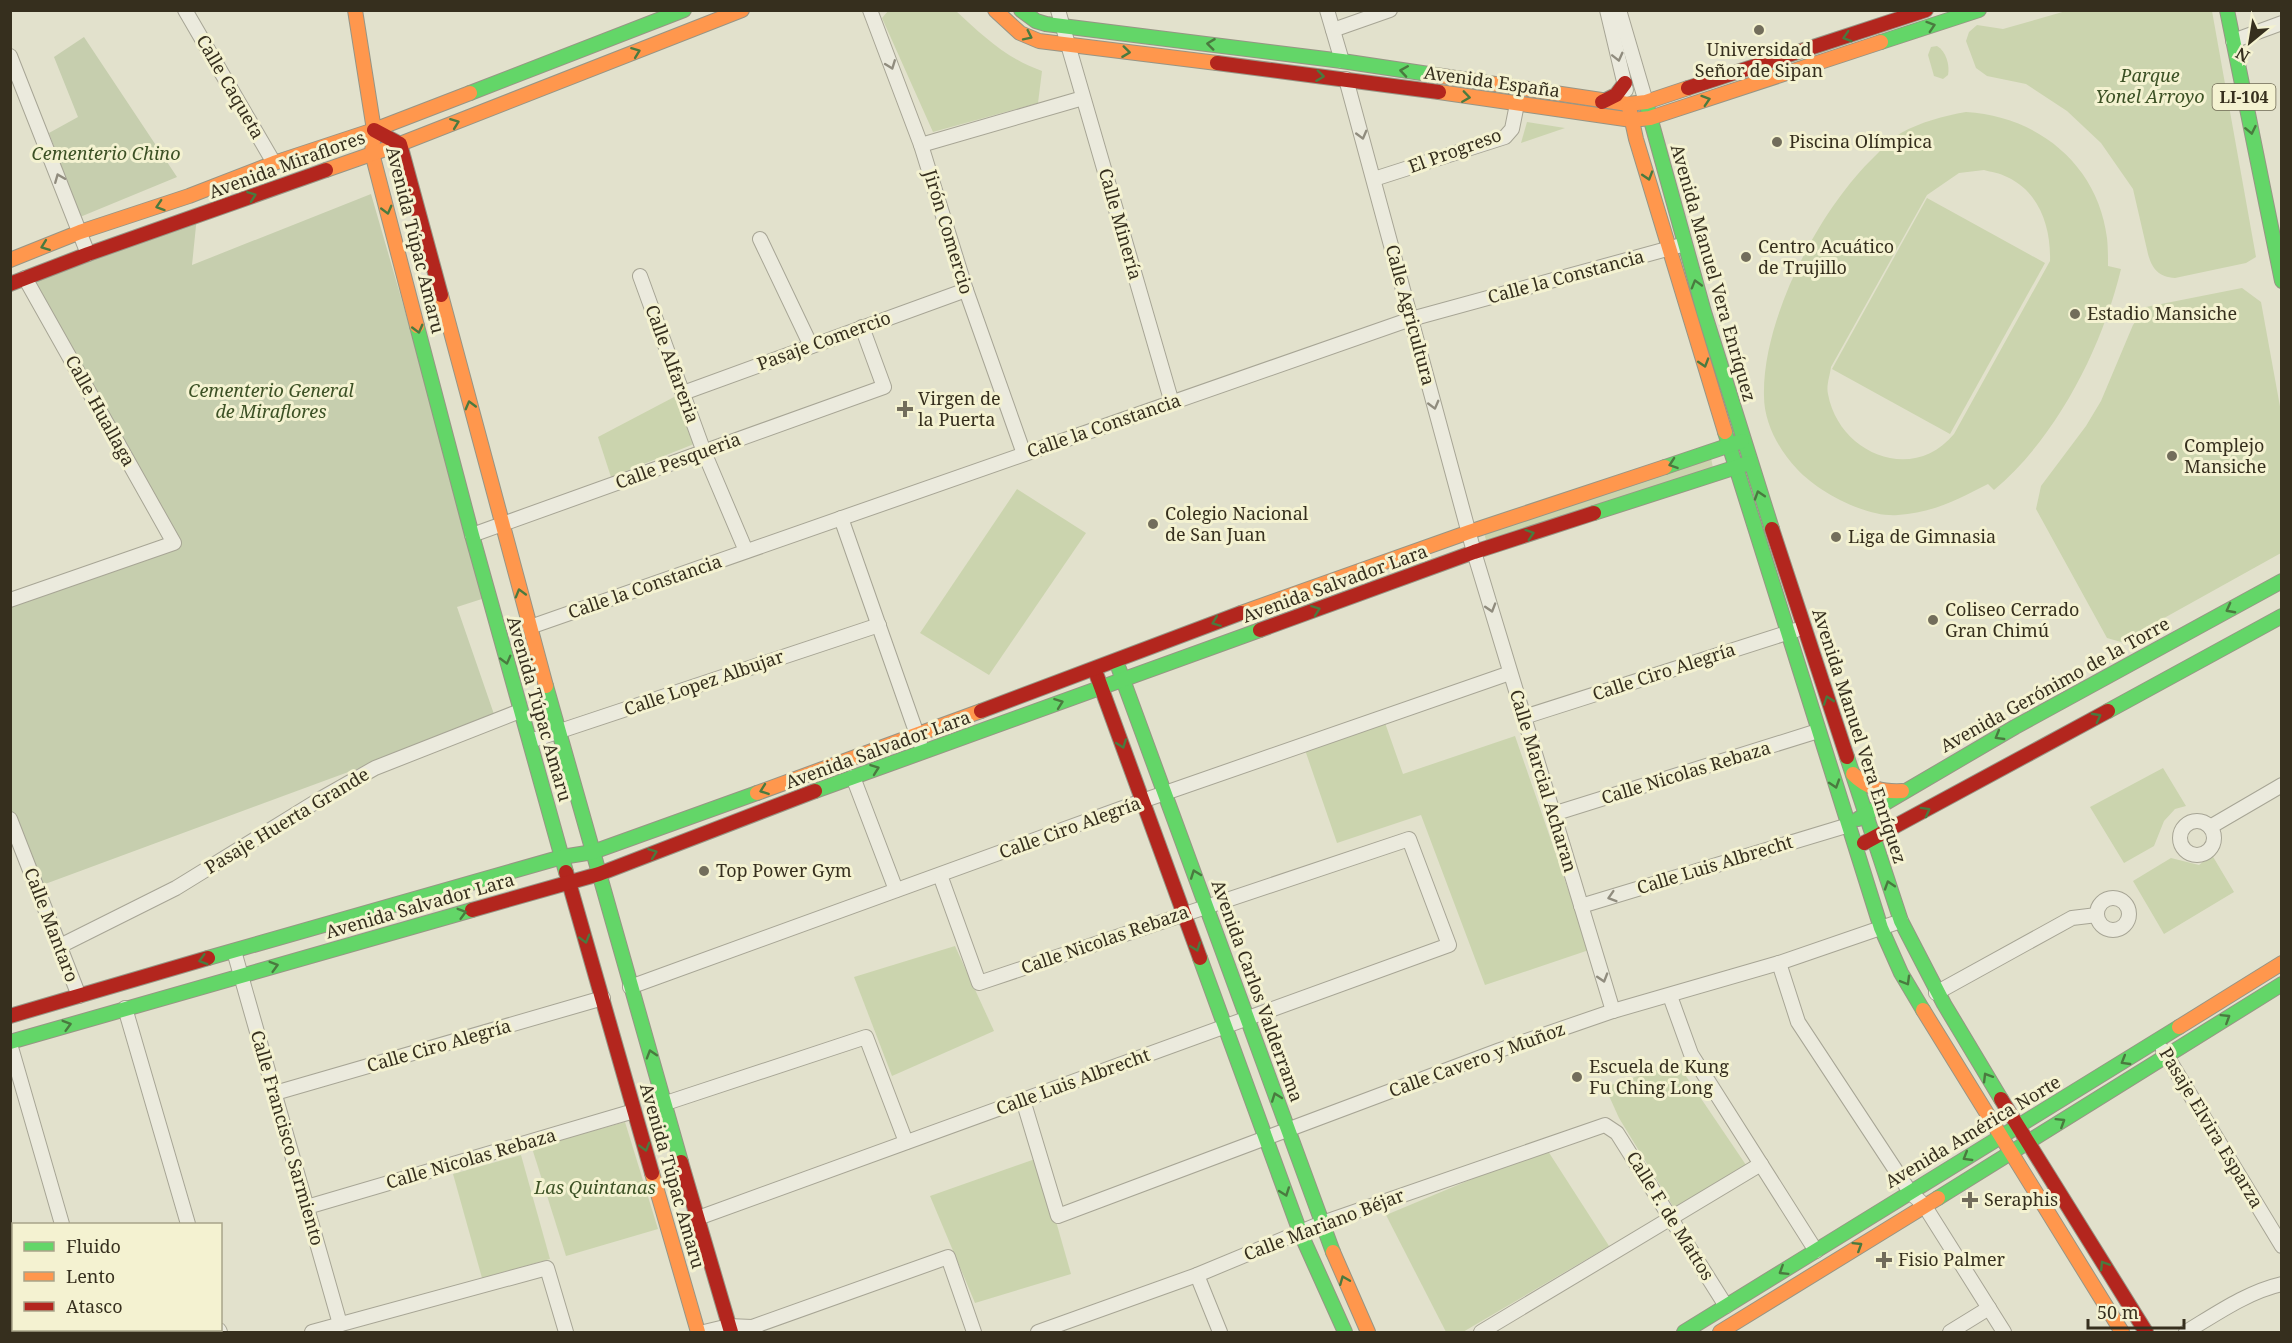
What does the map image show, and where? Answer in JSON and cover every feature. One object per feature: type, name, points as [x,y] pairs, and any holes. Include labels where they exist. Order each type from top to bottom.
[{"type":"main road","points":[[355,10],[374,130]]},
{"type":"main road","name":"Avenida Miraflores","points":[[10,260],[80,232],[374,130],[684,10]]},
{"type":"main road","name":"Avenida Miraflores","points":[[10,284],[88,254],[400,144],[742,10]]},
{"type":"main road","name":"Avenida España","points":[[995,10],[1028,38],[1068,45],[1346,79],[1632,120],[1650,118],[1908,34],[1953,15],[1980,10]]},
{"type":"main road","name":"Avenida España","points":[[1021,10],[1036,21],[1342,62],[1628,104],[1646,102],[1901,14],[1926,10]]},
{"type":"main road","name":"LI-104","points":[[2228,10],[2281,276]]},
{"type":"main road","points":[[543,63],[552,85]]},
{"type":"main road","points":[[1602,102],[1616,95],[1625,83]]},
{"type":"main road","name":"Avenida Manuel Vera Enríquez","points":[[1646,102],[1735,443]]},
{"type":"main road","name":"Avenida Manuel Vera Enríquez","points":[[1628,104],[1669,248],[1742,465],[1756,532],[1881,928],[1901,973],[2122,1332]]},
{"type":"main road","name":"Avenida Túpac Amaru","points":[[698,1332],[472,536],[419,268],[400,144],[374,130],[372,153],[419,268],[501,525],[630,987],[666,1103],[730,1329]]},
{"type":"main road","points":[[2262,184],[2281,202]]},
{"type":"main road","points":[[189,196],[197,216]]},
{"type":"main road","name":"Avenida Salvador Lara","points":[[10,1016],[412,899],[562,857],[593,852],[918,735],[1271,602],[1469,532],[1735,443]]},
{"type":"main road","name":"Avenida Manuel Vera Enríquez","points":[[1742,465],[1770,526],[1901,921],[1920,964],[2017,1127],[2146,1332]]},
{"type":"main road","name":"Avenida Salvador Lara","points":[[10,1043],[125,1008],[599,874],[853,777],[1474,552],[1742,465]]},
{"type":"main road","points":[[1756,532],[1770,526]]},
{"type":"main road","points":[[1772,583],[1787,578]]},
{"type":"main road","name":"Avenida Gerónimo de la Torre","points":[[1848,825],[1902,791],[2083,688],[2282,581]]},
{"type":"main road","points":[[1271,602],[1279,623]]},
{"type":"main road","points":[[1855,846],[1874,839],[2282,616]]},
{"type":"main road","name":"Avenida Carlos Valderrama","points":[[1116,661],[1322,1223],[1345,1283],[1368,1332]]},
{"type":"main road","points":[[1095,669],[1300,1232],[1345,1332]]},
{"type":"main road","points":[[1853,774],[1861,783],[1873,790],[1887,793],[1902,791]]},
{"type":"main road","points":[[412,899],[421,924]]},
{"type":"main road","name":"Avenida América Norte","points":[[1684,1332],[2282,963]]},
{"type":"main road","points":[[2251,981],[2261,996]]},
{"type":"main road","name":"Avenida América Norte","points":[[1720,1332],[2282,984]]},
{"type":"street","name":"Calle Caqueta","points":[[185,10],[274,164]]},
{"type":"street","name":"Jirón Comercio","points":[[870,10],[921,145],[966,290],[1024,454]]},
{"type":"street","name":"Calle Minería","points":[[1058,10],[1172,403]]},
{"type":"street","points":[[1327,10],[1342,62]]},
{"type":"street","points":[[1333,30],[1390,10]]},
{"type":"street","points":[[1607,10],[1628,104]]},
{"type":"street","points":[[1619,10],[1646,102]]},
{"type":"street","points":[[1901,14],[1908,34]]},
{"type":"street","points":[[2233,41],[2282,23]]},
{"type":"street","points":[[10,57],[88,254]]},
{"type":"street","name":"Calle Agricultura","points":[[1346,79],[1474,552]]},
{"type":"street","points":[[921,145],[1083,98]]},
{"type":"street","name":"El Progreso","points":[[1374,179],[1505,137],[1512,129],[1517,104]]},
{"type":"street","points":[[760,239],[811,346]]},
{"type":"street","name":"Calle la Constancia","points":[[530,627],[1411,319],[1684,244]]},
{"type":"street","name":"Calle Alfareria","points":[[640,276],[704,452],[746,551]]},
{"type":"street","name":"Calle Huallaga","points":[[12,595],[174,543],[25,278]]},
{"type":"street","name":"Pasaje Comercio","points":[[683,393],[966,290]]},
{"type":"street","name":"Calle Pesqueria","points":[[472,536],[884,387],[862,327]]},
{"type":"street","points":[[841,518],[923,752]]},
{"type":"street","name":"Calle Marcial Acharan","points":[[1474,552],[1612,1011]]},
{"type":"street","name":"Calle Lopez Albujar","points":[[530,741],[879,625]]},
{"type":"street","name":"Calle Ciro Alegría","points":[[1524,717],[1803,627]]},
{"type":"street","name":"Calle Ciro Alegría","points":[[630,987],[1142,801],[1510,673]]},
{"type":"street","name":"Pasaje Huerta Grande","points":[[60,946],[176,888],[321,798],[375,768],[520,711]]},
{"type":"street","name":"Calle Nicolas Rebaza","points":[[1553,814],[1818,731]]},
{"type":"street","points":[[853,777],[896,890]]},
{"type":"street","points":[[2210,826],[2282,785]]},
{"type":"street","name":"Calle Mantaro","points":[[10,819],[79,996]]},
{"type":"street","name":"Calle Luis Albrecht","points":[[1581,906],[1848,825]]},
{"type":"street","name":"Calle Nicolas Rebaza","points":[[940,874],[979,983],[1206,905],[1409,839],[1449,945]]},
{"type":"street","points":[[1936,993],[2072,918],[2097,915]]},
{"type":"street","name":"Calle Cavero y Muñoz","points":[[1023,1100],[1058,1216],[1500,1050],[1612,1011],[1779,963],[1901,921]]},
{"type":"street","name":"Calle Luis Albrecht","points":[[698,1218],[1449,945]]},
{"type":"street","name":"Calle Francisco Sarmiento","points":[[234,951],[340,1324]]},
{"type":"street","points":[[1779,963],[1798,1022],[1910,1192],[1924,1205],[2004,1332]]},
{"type":"street","points":[[1670,996],[1691,1054],[1816,1251]]},
{"type":"street","name":"Calle Ciro Alegría","points":[[275,1094],[603,998]]},
{"type":"street","points":[[125,1008],[188,1223]]},
{"type":"street","points":[[666,1103],[866,1037],[906,1142]]},
{"type":"street","name":"Pasaje Elvira Esparza","points":[[2159,1040],[2282,1246]]},
{"type":"street","points":[[10,1043],[62,1223]]},
{"type":"street","name":"Calle Nicolas Rebaza","points":[[307,1207],[634,1111]]},
{"type":"street","name":"Calle Mariano Béjar","points":[[1038,1332],[1197,1275],[1322,1223],[1605,1125],[1611,1127]]},
{"type":"street","name":"Calle F. de Mattos","points":[[1611,1127],[1672,1218],[1726,1306]]},
{"type":"street","points":[[1480,1332],[1761,1164]]},
{"type":"street","points":[[704,1332],[752,1327],[948,1257],[974,1332]]},
{"type":"street","points":[[312,1332],[547,1268],[566,1332]]},
{"type":"street","points":[[1197,1275],[1220,1332]]},
{"type":"street","points":[[2186,1332],[2237,1302],[2282,1284]]},
{"type":"street","points":[[1950,1332],[1989,1308]]},
{"type":"green space","points":[[888,11],[956,11],[1006,53],[1042,71],[1038,103],[933,132],[882,18]]},
{"type":"green space","name":"Parque Yonel Arroyo","points":[[2066,11],[2212,11],[2256,257],[2246,263],[2175,278],[2160,274],[2150,259],[2133,189],[2101,143],[2067,111],[2026,84],[1987,76],[1976,68],[1966,41],[1969,32],[1977,25],[2003,29]]},
{"type":"green space","name":"Cementerio Chino","points":[[84,37],[177,177],[80,217],[49,133],[78,117],[54,57]]},
{"type":"green space","points":[[1937,46],[1943,51],[1948,63],[1948,75],[1943,79],[1934,76],[1928,55],[1931,47]]},
{"type":"green space","name":"Estadio Mansiche","points":[[1966,112],[2017,123],[2040,134],[2060,149],[2077,167],[2091,188],[2101,212],[2107,238],[2108,266],[2121,269],[2102,329],[2074,389],[2057,418],[2017,469],[1994,490],[1988,484],[1934,508],[1898,515],[1872,512],[1844,502],[1817,486],[1797,469],[1779,445],[1770,426],[1764,396],[1766,366],[1773,334],[1783,301],[1814,236],[1853,179],[1883,147],[1901,133],[1924,123]],"holes":[[[1984,170],[2004,176],[2018,184],[2035,201],[2046,224],[2050,261],[1954,434],[1937,449],[1919,457],[1899,459],[1880,455],[1862,446],[1847,433],[1835,415],[1828,391],[1831,367],[1927,195],[1959,173]]]},
{"type":"green space","points":[[1527,122],[1565,128],[1521,143]]},
{"type":"green space","name":"Cementerio General de Miraflores","points":[[371,194],[488,597],[457,607],[496,720],[37,887],[11,819],[11,600],[174,543],[25,278],[197,216],[192,265]]},
{"type":"green space","points":[[1927,198],[2045,263],[1950,434],[1832,369]]},
{"type":"green space","name":"Complejo Mansiche","points":[[2242,288],[2261,302],[2281,412],[2281,553],[2121,642],[2107,638],[2036,509],[2041,486],[2086,426],[2101,401],[2133,325],[2146,307]]},
{"type":"green space","points":[[676,396],[694,444],[611,477],[598,437]]},
{"type":"green space","points":[[1711,458],[1713,468],[1487,543],[1483,530]]},
{"type":"green space","points":[[1017,489],[1086,533],[989,675],[920,633]]},
{"type":"green space","points":[[1384,720],[1403,774],[1515,736],[1589,950],[1485,985],[1421,815],[1337,843],[1304,747]]},
{"type":"green space","points":[[2163,768],[2186,806],[2175,809],[2164,821],[2154,846],[2124,863],[2090,807]]},
{"type":"green space","points":[[2212,855],[2234,892],[2164,934],[2133,881],[2171,858],[2199,865]]},
{"type":"green space","points":[[955,946],[994,1031],[892,1076],[854,977]]},
{"type":"green space","points":[[1677,1063],[1746,1165],[1674,1208],[1619,1118],[1605,1087]]},
{"type":"green space","name":"Las Quintanas","points":[[625,1122],[658,1229],[566,1256],[532,1148]]},
{"type":"green space","points":[[1546,1148],[1609,1246],[1463,1332],[1446,1332],[1386,1215]]},
{"type":"green space","points":[[521,1155],[550,1259],[482,1278],[453,1174]]},
{"type":"green space","points":[[1038,1158],[1071,1274],[975,1303],[930,1196]]},
{"type":"traffic: fast","points":[[470,93],[684,10]]},
{"type":"traffic: fast","points":[[1021,10],[1036,21],[1046,24],[1342,61],[1442,76]]},
{"type":"traffic: fast","points":[[1881,42],[1979,10]]},
{"type":"traffic: fast","points":[[2227,10],[2282,281]]},
{"type":"traffic: fast","points":[[1647,106],[1704,312],[1772,529]]},
{"type":"traffic: fast","points":[[417,326],[472,535],[566,872]]},
{"type":"traffic: fast","points":[[1725,432],[1881,928],[1901,973],[1923,1010]]},
{"type":"traffic: fast","points":[[1665,467],[1742,441]]},
{"type":"traffic: fast","points":[[1594,513],[1749,463]]},
{"type":"traffic: fast","points":[[1858,819],[2015,727],[2282,581]]},
{"type":"traffic: fast","points":[[2108,711],[2282,616]]},
{"type":"traffic: fast","points":[[815,791],[1260,630]]},
{"type":"traffic: fast","points":[[1119,669],[1333,1252]]},
{"type":"traffic: fast","points":[[546,686],[681,1162]]},
{"type":"traffic: fast","points":[[1847,757],[1901,921],[1944,1004],[2001,1099]]},
{"type":"traffic: fast","points":[[208,958],[562,857],[593,852],[757,793]]},
{"type":"traffic: fast","points":[[10,1042],[472,910]]},
{"type":"traffic: fast","points":[[1200,958],[1300,1232],[1345,1332]]},
{"type":"traffic: fast","points":[[1938,1198],[2282,984]]},
{"type":"traffic: fast","points":[[1684,1332],[2179,1027]]},
{"type":"traffic: slow","points":[[355,10],[374,130],[372,153],[417,326]]},
{"type":"traffic: slow","points":[[326,170],[400,144],[742,10]]},
{"type":"traffic: slow","points":[[995,10],[1020,33],[1039,41],[1217,63]]},
{"type":"traffic: slow","points":[[1439,92],[1632,120],[1650,118],[1881,42]]},
{"type":"traffic: slow","points":[[1442,76],[1628,104],[1646,102],[1688,88]]},
{"type":"traffic: slow","points":[[10,260],[80,232],[189,196],[470,93]]},
{"type":"traffic: slow","points":[[1629,107],[1636,139],[1725,432]]},
{"type":"traffic: slow","points":[[441,295],[546,686]]},
{"type":"traffic: slow","points":[[1241,613],[1469,532],[1665,467]]},
{"type":"traffic: slow","points":[[757,793],[981,711]]},
{"type":"traffic: slow","points":[[1853,774],[1875,788],[1902,791]]},
{"type":"traffic: slow","points":[[2179,1027],[2282,963]]},
{"type":"traffic: slow","points":[[1923,1010],[2122,1332]]},
{"type":"traffic: slow","points":[[652,1173],[698,1332]]},
{"type":"traffic: slow","points":[[1720,1332],[1938,1198]]},
{"type":"traffic: slow","points":[[1333,1252],[1368,1332]]},
{"type":"traffic: jam","points":[[1688,88],[1926,10]]},
{"type":"traffic: jam","points":[[1217,63],[1439,92]]},
{"type":"traffic: jam","points":[[1602,102],[1616,95],[1625,83]]},
{"type":"traffic: jam","points":[[374,130],[400,144],[441,295]]},
{"type":"traffic: jam","points":[[10,284],[326,170]]},
{"type":"traffic: jam","points":[[1260,630],[1474,552],[1594,513]]},
{"type":"traffic: jam","points":[[1772,529],[1847,757]]},
{"type":"traffic: jam","points":[[981,711],[1241,613]]},
{"type":"traffic: jam","points":[[1097,676],[1200,958]]},
{"type":"traffic: jam","points":[[1864,843],[2108,711]]},
{"type":"traffic: jam","points":[[472,910],[599,874],[815,791]]},
{"type":"traffic: jam","points":[[566,872],[652,1173]]},
{"type":"traffic: jam","points":[[10,1016],[208,958]]},
{"type":"traffic: jam","points":[[2001,1099],[2146,1332]]},
{"type":"traffic: jam","points":[[681,1162],[731,1332]]},
{"type":"place","name":"Universidad Señor de Sipan","points":[[1759,30]]},
{"type":"place","name":"Piscina Olímpica","points":[[1777,142]]},
{"type":"place","name":"Centro Acuático de Trujillo","points":[[1746,257]]},
{"type":"place","name":"Estadio Mansiche","points":[[2075,314]]},
{"type":"place","name":"Virgen de la Puerta","points":[[905,409]]},
{"type":"place","name":"Complejo Mansiche","points":[[2172,456]]},
{"type":"place","name":"Colegio Nacional de San Juan","points":[[1153,524]]},
{"type":"place","name":"Liga de Gimnasia","points":[[1836,537]]},
{"type":"place","name":"Coliseo Cerrado Gran Chimú","points":[[1933,620]]},
{"type":"place","name":"Top Power Gym","points":[[704,871]]},
{"type":"place","name":"Escuela de Kung Fu Ching Long","points":[[1577,1077]]},
{"type":"place","name":"Seraphis","points":[[1970,1200]]},
{"type":"place","name":"Fisio Palmer","points":[[1884,1260]]}]
